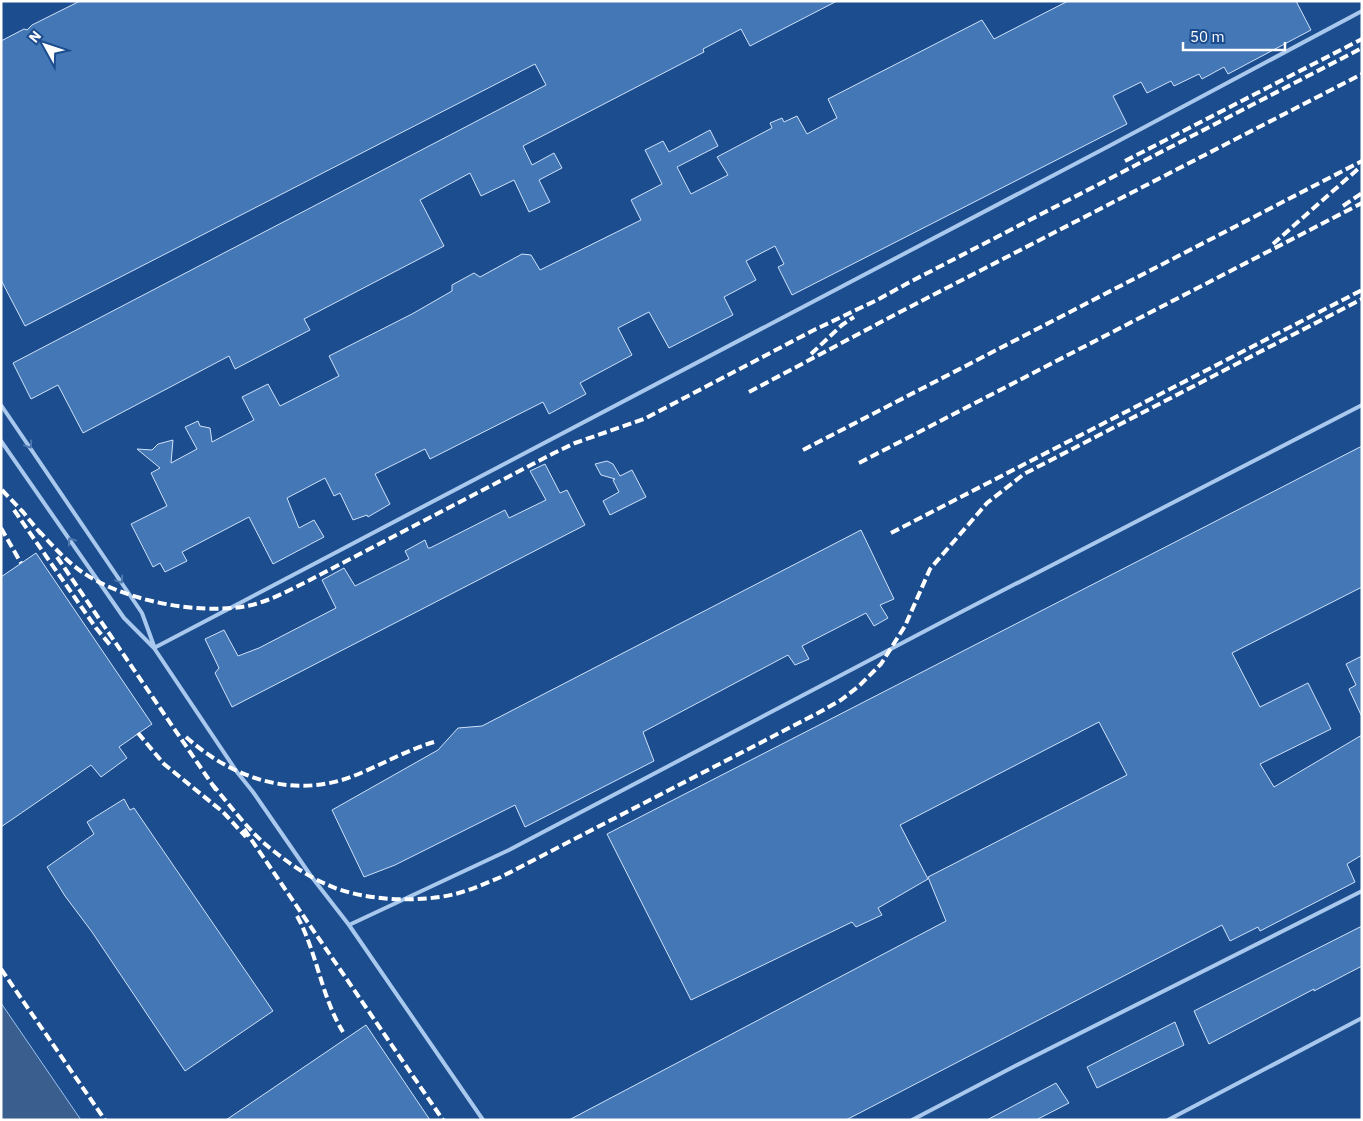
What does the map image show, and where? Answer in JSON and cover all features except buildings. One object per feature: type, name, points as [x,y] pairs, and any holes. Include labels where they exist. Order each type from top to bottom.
[{"type":"lane","points":[[154,648],[1102,150],[1362,10]]},
{"type":"lane","points":[[1,405],[142,613],[154,648]]},
{"type":"lane","points":[[349,925],[509,850],[963,611],[1362,405]]},
{"type":"lane","points":[[1,441],[124,618],[154,648],[237,772],[311,876],[349,925],[483,1120]]},
{"type":"lane","points":[[912,1120],[1014,1066],[1362,892]]},
{"type":"lane","points":[[1168,1120],[1362,1018]]},
{"type":"water","points":[[1,1003],[81,1120],[1,1120]]},
{"type":"railway","points":[[1125,161],[1362,39]]},
{"type":"railway","points":[[38,530],[64,557],[82,572],[119,591],[140,598],[184,607],[206,609],[247,606],[262,602],[304,583],[554,453],[575,443],[644,419],[1362,48]]},
{"type":"railway","points":[[749,392],[1362,74]]},
{"type":"railway","points":[[803,450],[1362,161]]},
{"type":"railway","points":[[1273,244],[1359,168]]},
{"type":"railway","points":[[1343,206],[1362,193]]},
{"type":"railway","points":[[859,463],[1362,203]]},
{"type":"railway","points":[[891,533],[1362,290]]},
{"type":"railway","points":[[212,784],[244,823],[265,844],[303,872],[342,890],[391,899],[425,899],[461,892],[501,877],[841,700],[859,686],[881,664],[905,626],[930,569],[987,503],[1024,474],[1362,299]]},
{"type":"railway","points":[[811,354],[842,325],[854,317]]},
{"type":"railway","points":[[2,490],[41,534]]},
{"type":"railway","points":[[14,510],[96,628],[111,646]]},
{"type":"railway","points":[[1,528],[21,563]]},
{"type":"railway","points":[[57,557],[216,790]]},
{"type":"railway","points":[[138,733],[164,764],[223,812],[246,837]]},
{"type":"railway","points":[[186,737],[204,752],[244,774],[266,781],[310,786],[356,775],[434,742]]},
{"type":"railway","points":[[244,829],[443,1120]]},
{"type":"railway","points":[[297,916],[310,944],[329,1004],[343,1032]]},
{"type":"railway","points":[[1,969],[105,1120]]}]
